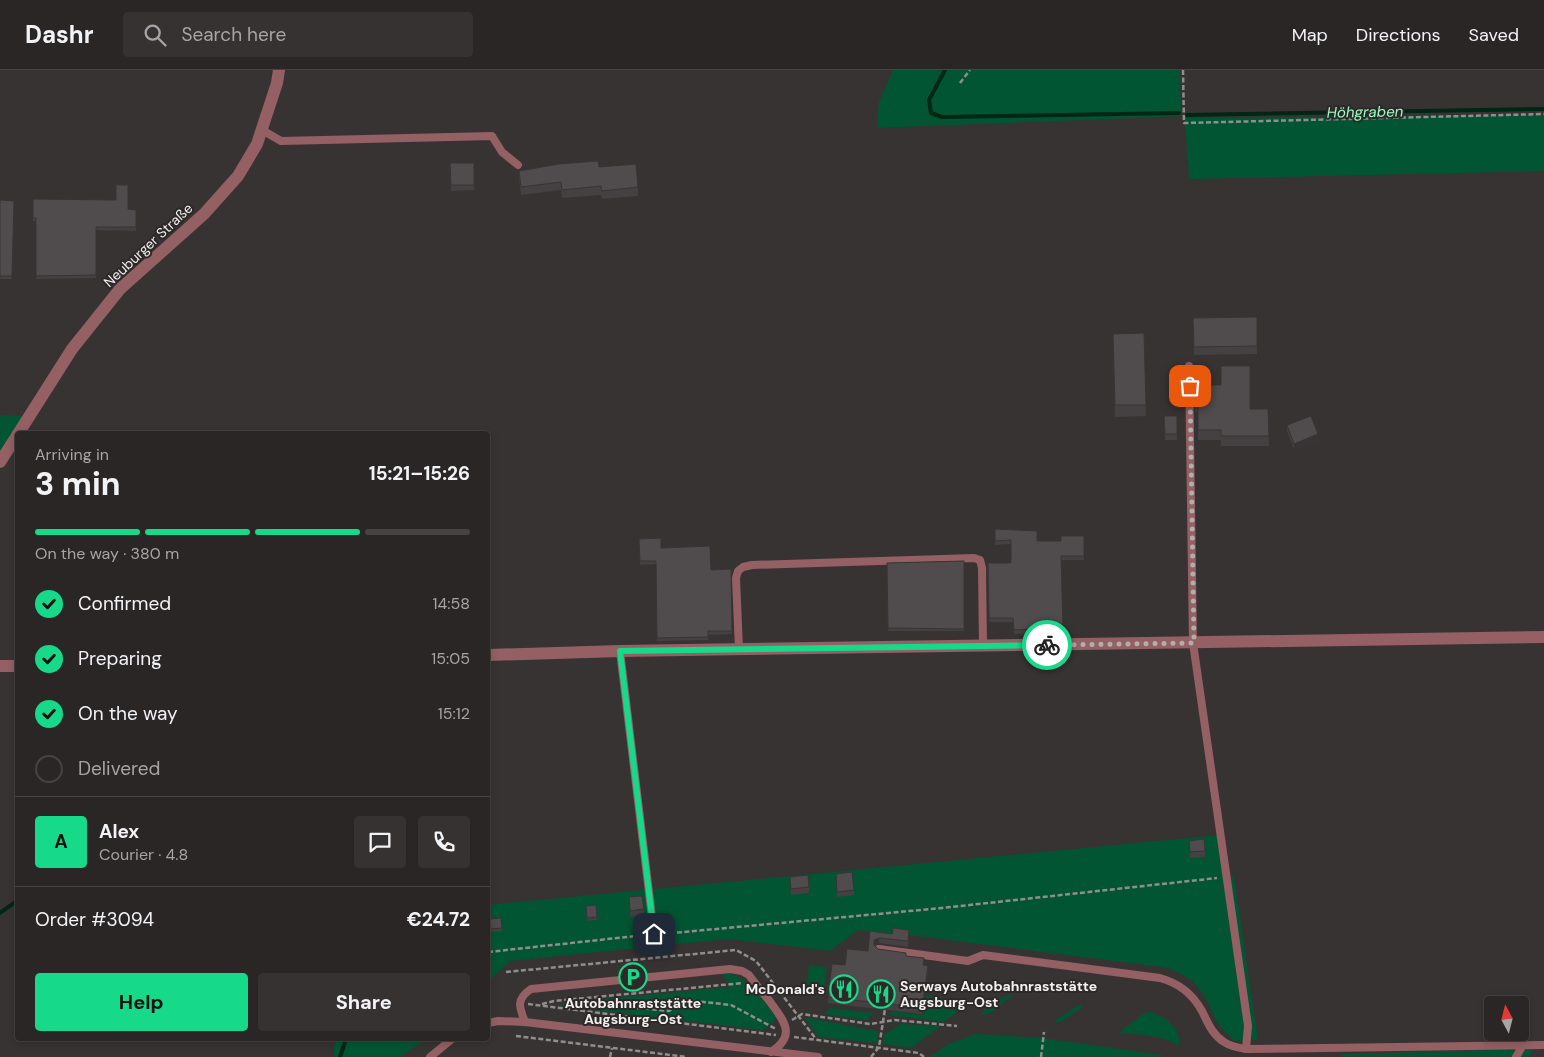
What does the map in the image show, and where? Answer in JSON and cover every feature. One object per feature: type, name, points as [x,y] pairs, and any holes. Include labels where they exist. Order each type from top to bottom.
[{"type":"street","name":"Neuburger Straße","points":[[20,431],[72,349],[120,289],[204,214],[238,176],[257,144],[277,83],[279,70]]},
{"type":"street","name":"Neuburger Straße","points":[[0,462],[15,439]]},
{"type":"street","points":[[490,655],[620,651],[1544,637]]},
{"type":"street","points":[[0,666],[15,666]]},
{"type":"lane","points":[[262,130],[281,141],[492,136],[502,152],[518,164]]},
{"type":"lane","points":[[1189,366],[1194,643],[1248,1026],[1246,1049]]},
{"type":"lane","points":[[739,649],[736,578],[738,571],[743,567],[752,565],[974,558],[980,560],[982,568],[983,646]]},
{"type":"lane","points":[[620,651],[654,934]]},
{"type":"lane","points":[[879,949],[968,961],[983,955],[1160,978],[1173,982],[1183,988],[1202,1010],[1209,1027],[1225,1043],[1246,1049],[1544,1045]]},
{"type":"lane","points":[[524,1022],[519,1003],[525,993],[536,988],[718,969],[742,971],[749,975],[786,1025],[786,1036],[783,1042],[772,1052]]},
{"type":"lane","points":[[490,1023],[498,1021],[524,1022],[818,1057]]},
{"type":"lane","points":[[430,1057],[450,1041]]},
{"type":"lane","points":[[1516,1057],[1523,1045]]},
{"type":"path","points":[[960,84],[970,70]]},
{"type":"path","points":[[1183,70],[1184,123],[1544,114]]},
{"type":"path","points":[[490,952],[654,934],[942,908],[1226,877]]},
{"type":"path","points":[[539,1005],[772,980]]},
{"type":"path","points":[[607,1004],[669,1012],[686,1000],[731,1005],[778,1030],[772,1034]]},
{"type":"path","points":[[519,1003],[879,1047],[919,1053],[924,1057]]},
{"type":"path","points":[[871,1057],[879,1047],[884,1009]]},
{"type":"path","points":[[786,1025],[802,1014],[870,1024],[895,1020],[957,1026]]},
{"type":"path","points":[[1041,1057],[1044,1032]]},
{"type":"path","points":[[516,1036],[687,1057]]},
{"type":"path","points":[[610,1057],[612,1048]]},
{"type":"green space","points":[[893,70],[1180,70],[1181,116],[877,128],[879,102]]},
{"type":"green space","points":[[1544,115],[1544,171],[1189,179],[1185,118]]},
{"type":"green space","points":[[0,415],[25,416],[15,431],[0,455]]},
{"type":"green space","points":[[1220,835],[1226,877],[1234,876],[1258,1040],[1235,1041],[1222,1029],[1207,1001],[1196,986],[1183,975],[1173,970],[1162,967],[858,930],[830,951],[728,939],[510,961],[490,980],[490,905]]},
{"type":"green space","points":[[809,965],[827,967],[824,989],[807,987]]},
{"type":"green space","points":[[721,972],[731,974],[747,982],[777,1018],[764,1030],[560,1006],[561,1003],[731,987]]},
{"type":"green space","points":[[1014,994],[991,1013],[981,1015],[995,1001]]},
{"type":"green space","points":[[926,995],[971,1001],[944,1022],[889,1015],[890,1011],[923,1015]]},
{"type":"green space","points":[[1079,1005],[1083,1005],[1083,1007],[1061,1022],[1055,1023],[1057,1019]]},
{"type":"green space","points":[[831,1008],[874,1013],[867,1020],[824,1014]]},
{"type":"green space","points":[[1151,1012],[1172,1024],[1178,1034],[1179,1046],[1158,1037],[1119,1033],[1144,1013]]},
{"type":"green space","points":[[804,1017],[876,1031],[878,1033],[877,1043],[819,1037]]},
{"type":"green space","points":[[900,1024],[940,1026],[911,1048],[883,1044],[884,1035]]},
{"type":"green space","points":[[975,1034],[1042,1038],[1162,1055],[1164,1057],[930,1057],[949,1044]]},
{"type":"green space","points":[[336,1041],[423,1041],[400,1057],[334,1057]]},
{"type":"green space","points":[[1533,1049],[1529,1057],[1341,1057],[1341,1054]]},
{"type":"building","points":[[598,161],[599,167],[636,164],[638,187],[602,191],[601,186],[562,190],[561,182],[521,187],[519,171],[559,164]]},
{"type":"building","points":[[450,163],[474,163],[474,185],[451,185]]},
{"type":"building","points":[[116,185],[128,185],[128,209],[136,210],[136,227],[96,227],[96,275],[36,276],[36,218],[33,218],[33,199],[116,200]]},
{"type":"building","points":[[0,200],[14,201],[12,276],[0,276]]},
{"type":"building","points":[[1257,317],[1257,346],[1194,347],[1193,318]]},
{"type":"building","points":[[1144,333],[1146,405],[1115,405],[1113,334]]},
{"type":"building","points":[[1221,366],[1250,366],[1250,409],[1268,409],[1269,436],[1221,436],[1221,430],[1198,430],[1198,402],[1195,402],[1195,385],[1221,385]]},
{"type":"building","points":[[1164,416],[1177,416],[1177,434],[1165,434]]},
{"type":"building","points":[[1311,416],[1318,434],[1294,444],[1287,425]]},
{"type":"building","points":[[995,529],[1037,531],[1037,541],[1061,541],[1061,536],[1084,536],[1084,556],[1061,556],[1063,628],[1014,630],[1013,618],[989,618],[988,563],[1011,563],[1011,540],[995,541]]},
{"type":"building","points":[[661,538],[661,548],[710,546],[711,570],[731,569],[732,631],[708,631],[708,637],[657,638],[656,561],[640,561],[639,539]]},
{"type":"building","points":[[964,561],[964,629],[888,628],[887,563]]},
{"type":"building","points":[[1204,839],[1205,851],[1190,852],[1189,841]]},
{"type":"building","points":[[852,872],[854,890],[837,892],[836,874]]},
{"type":"building","points":[[808,875],[809,887],[791,889],[790,877]]},
{"type":"building","points":[[642,896],[644,909],[630,911],[629,897]]},
{"type":"building","points":[[596,905],[597,917],[587,918],[586,906]]},
{"type":"building","points":[[501,918],[502,928],[491,929],[490,919]]},
{"type":"building","points":[[893,928],[909,930],[908,941],[879,938],[874,940],[874,945],[878,949],[924,958],[923,965],[928,966],[922,1008],[828,997],[832,964],[845,965],[847,949],[868,951],[870,931],[892,934]]},
{"type":"waterway","name":"Höhgraben","points":[[945,70],[929,100],[931,113],[942,117],[1179,113]]},
{"type":"waterway","name":"Höhgraben","points":[[1187,115],[1544,109]]},
{"type":"waterway","points":[[0,913],[15,902]]},
{"type":"waterway","points":[[340,1057],[345,1041]]},
{"type":"way so far","points":[[1047,645],[1194,643],[1190,386]]},
{"type":"place","name":"Autobahnraststätte Augsburg-Ost","points":[[633,977]]},
{"type":"place","name":"McDonald's","points":[[844,989]]},
{"type":"place","name":"Serways Autobahnraststätte Augsburg-Ost","points":[[881,994]]},
{"type":"route","points":[[654,934],[620,651],[1047,645]]}]
